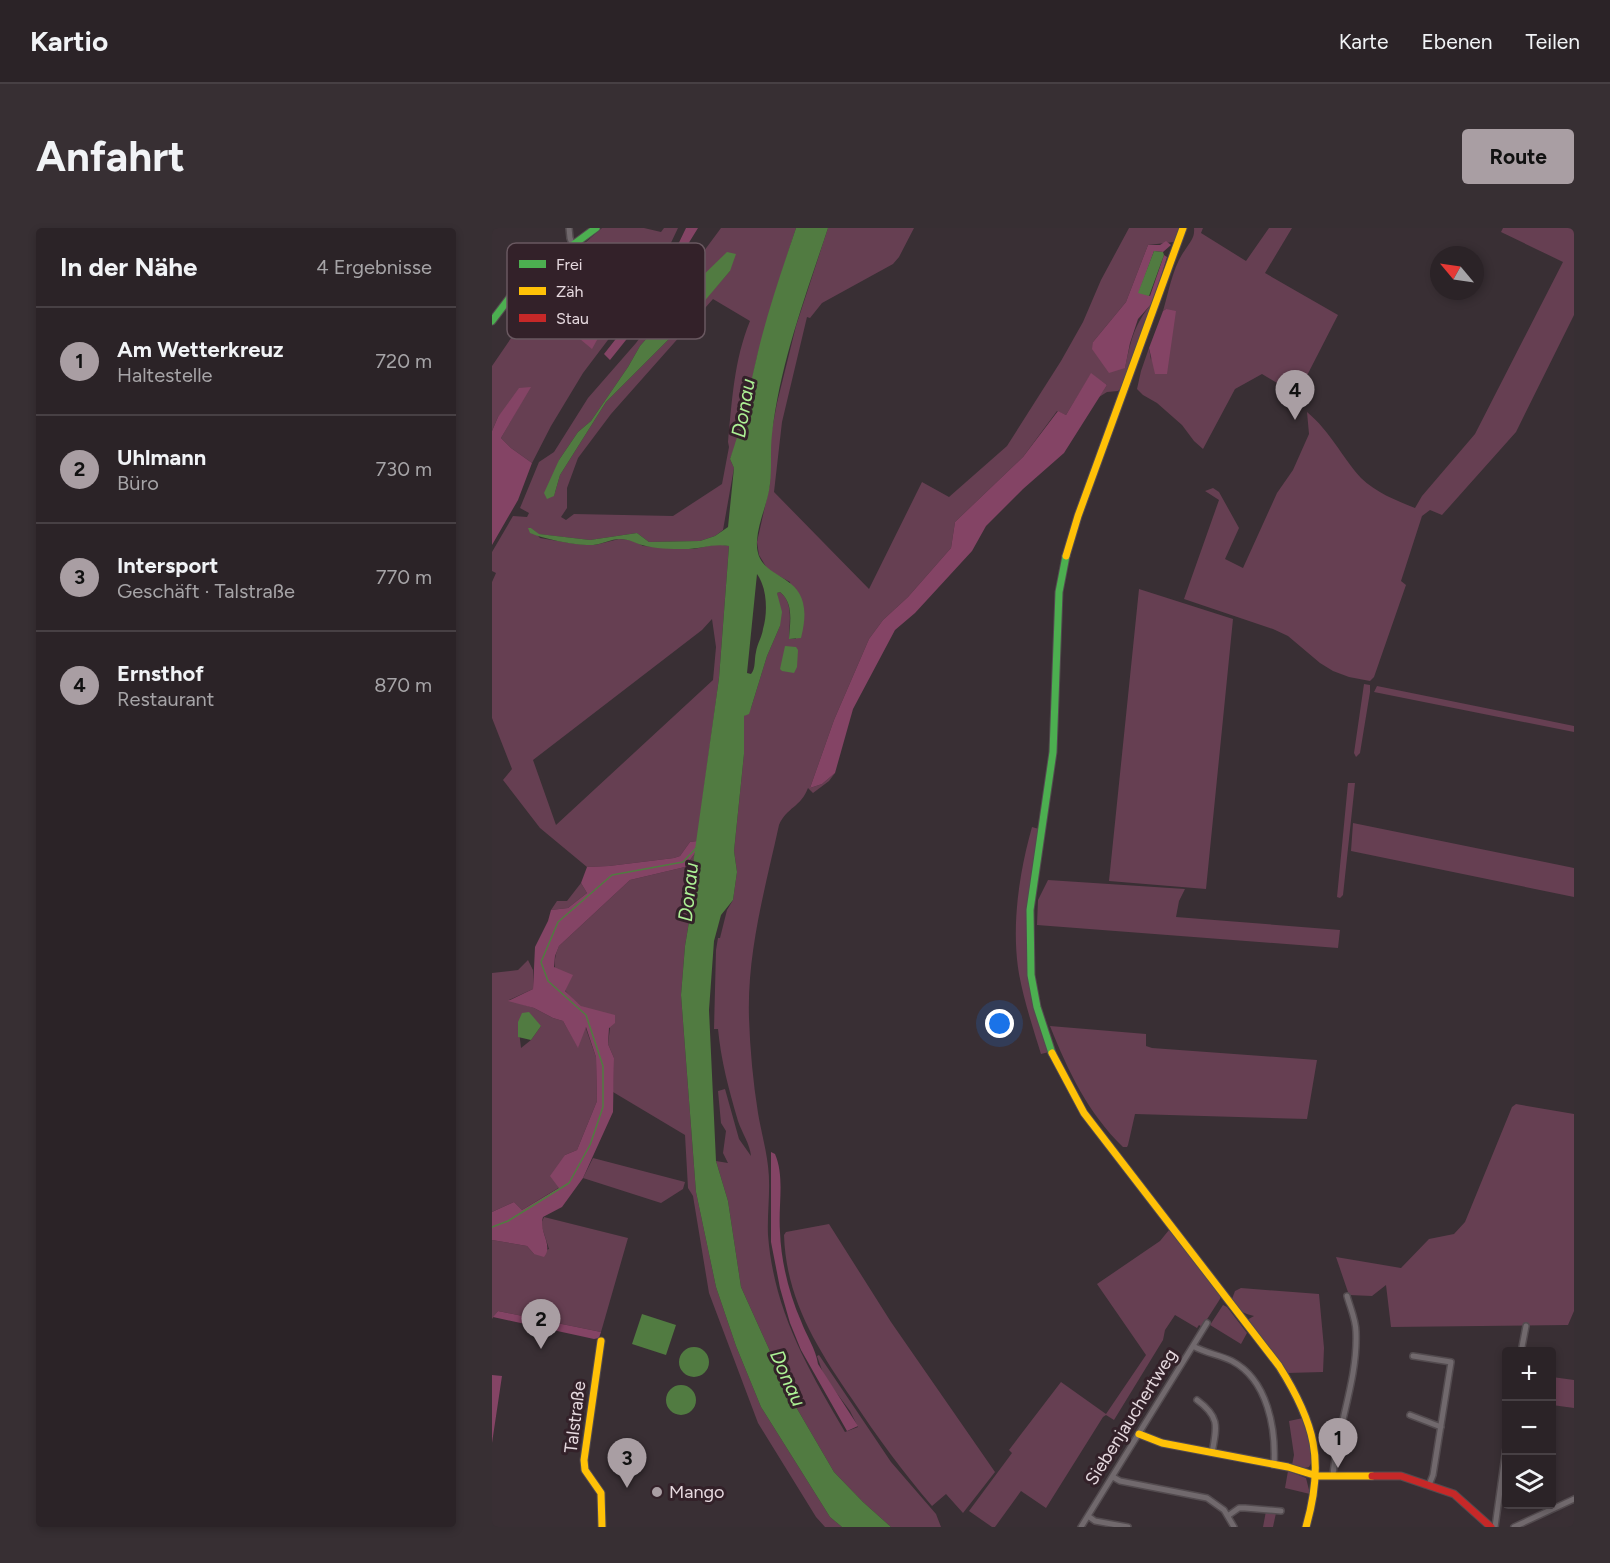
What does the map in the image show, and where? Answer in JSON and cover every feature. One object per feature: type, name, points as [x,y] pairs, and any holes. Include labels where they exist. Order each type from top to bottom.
[{"type":"street","points":[[568,228],[572,243]]},
{"type":"street","points":[[577,243],[596,228]]},
{"type":"street","points":[[1182,228],[1082,505],[1064,565],[1057,621],[1053,752],[1030,910],[1031,975],[1037,1007],[1055,1061],[1084,1113],[1279,1366],[1304,1406],[1312,1434],[1317,1476],[1315,1495],[1306,1527]]},
{"type":"street","points":[[492,321],[507,301]]},
{"type":"street","points":[[1333,1475],[1354,1361],[1357,1329],[1347,1296]]},
{"type":"street","name":"Siebenjauchertweg","points":[[1081,1527],[1207,1323]]},
{"type":"street","points":[[1522,1347],[1526,1326]]},
{"type":"street","name":"Talstraße","points":[[601,1341],[584,1460],[585,1470],[601,1493],[602,1527]]},
{"type":"street","points":[[1193,1346],[1234,1362],[1250,1376],[1266,1402],[1274,1436],[1274,1465]]},
{"type":"street","points":[[1413,1356],[1451,1362],[1433,1475],[1429,1485]]},
{"type":"street","points":[[1197,1400],[1210,1410],[1215,1418],[1216,1428],[1212,1453]]},
{"type":"street","points":[[1410,1415],[1441,1427]]},
{"type":"street","points":[[1139,1434],[1161,1443],[1274,1465],[1317,1476],[1401,1476],[1450,1492],[1460,1498],[1491,1527]]},
{"type":"street","points":[[1495,1527],[1505,1455]]},
{"type":"street","points":[[1113,1477],[1120,1481],[1207,1498],[1218,1504],[1229,1515],[1234,1527]]},
{"type":"street","points":[[1514,1527],[1574,1499]]},
{"type":"street","points":[[1229,1515],[1239,1508],[1281,1511]]},
{"type":"street","points":[[1088,1516],[1095,1521],[1128,1527]]},
{"type":"shaded area","points":[[602,228],[644,228],[661,232],[664,228],[678,228],[671,243],[585,243]]},
{"type":"shaded area","points":[[686,228],[698,228],[689,243],[679,243]]},
{"type":"shaded area","points":[[721,228],[796,228],[757,357],[742,429],[730,459],[734,468],[723,530],[715,536],[700,541],[649,542],[637,533],[590,540],[538,534],[531,528],[540,538],[576,544],[595,545],[619,539],[632,540],[643,546],[694,549],[717,544],[729,546],[719,678],[697,841],[690,842],[680,856],[674,858],[587,867],[540,828],[503,780],[512,769],[492,718],[492,582],[496,573],[492,571],[492,552],[513,516],[527,517],[529,513],[520,508],[539,462],[554,452],[588,398],[639,339],[646,339],[591,421],[578,432],[559,460],[554,496],[560,475],[606,402],[669,339],[678,339],[611,414],[578,458],[567,488],[567,508],[561,517],[566,520],[574,514],[673,516],[722,484],[729,447],[734,381],[740,351],[750,321],[713,299],[705,308],[705,299],[730,271],[705,280],[705,250]],"holes":[[[712,619],[716,647],[713,680],[556,825],[533,760],[702,630]]]},
{"type":"shaded area","points":[[796,228],[828,228],[787,355],[781,381],[772,434],[770,484],[757,541],[759,556],[765,566],[795,587],[802,598],[804,615],[801,638],[789,639],[789,607],[784,596],[780,592],[777,593],[782,612],[780,626],[767,656],[749,714],[744,716],[744,754],[734,851],[737,872],[733,900],[721,915],[714,941],[709,1010],[716,1161],[728,1201],[741,1287],[792,1400],[834,1472],[891,1527],[842,1527],[830,1517],[761,1407],[736,1346],[716,1287],[696,1192],[681,995],[685,946],[694,892],[693,864],[719,678],[729,546],[663,548],[620,539],[593,545],[579,544],[536,535],[530,533],[528,528],[539,534],[590,540],[637,533],[649,542],[700,541],[715,536],[728,527],[734,468],[730,459],[742,421],[765,324]],"holes":[[[757,574],[765,593],[766,615],[751,674],[747,673]]]},
{"type":"shaded area","points":[[828,228],[914,228],[893,264],[822,303],[810,318],[807,317],[782,422],[774,492],[869,589],[922,482],[949,497],[1007,446],[1083,322],[1101,280],[1129,228],[1179,228],[1174,242],[1148,245],[1126,302],[1093,342],[1125,368],[1134,333],[1141,318],[1153,302],[1121,388],[1099,397],[1107,385],[1091,374],[1066,415],[1057,411],[1023,457],[955,522],[951,548],[908,597],[883,620],[869,639],[834,720],[810,788],[822,784],[835,773],[829,781],[813,793],[808,788],[802,799],[782,819],[758,921],[749,993],[749,1030],[756,1101],[768,1166],[768,1235],[777,1289],[794,1338],[845,1432],[858,1427],[850,1411],[824,1376],[817,1356],[819,1355],[891,1462],[936,1514],[941,1527],[891,1527],[834,1472],[792,1400],[741,1287],[728,1201],[716,1161],[728,1163],[723,1153],[726,1131],[721,1123],[718,1091],[725,1089],[739,1139],[751,1156],[729,1087],[718,1029],[714,1029],[716,950],[727,910],[733,900],[737,872],[734,851],[744,754],[744,716],[751,708],[767,656],[780,626],[777,593],[780,592],[784,596],[789,607],[789,639],[796,639],[790,582],[768,570],[759,555],[757,542],[770,484],[771,435],[777,403],[796,326]]},
{"type":"shaded area","points":[[1194,228],[1203,228],[1201,233],[1246,261],[1269,228],[1292,228],[1265,273],[1338,315],[1297,395],[1262,374],[1235,389],[1203,449],[1182,425],[1137,389],[1149,348],[1151,360],[1174,271],[1193,237]]},
{"type":"shaded area","points":[[1503,228],[1574,228],[1574,315],[1516,432],[1442,515],[1430,510],[1422,516],[1401,581],[1406,585],[1374,677],[1370,681],[1333,671],[1288,636],[1184,599],[1219,500],[1205,491],[1213,488],[1219,492],[1239,528],[1225,559],[1243,568],[1277,493],[1293,470],[1309,434],[1307,412],[1322,427],[1361,478],[1386,496],[1415,508],[1422,496],[1475,434],[1563,262],[1501,232]]},
{"type":"shaded area","points":[[1166,241],[1171,245],[1163,252],[1154,251],[1139,292],[1150,296],[1164,255],[1167,257],[1153,302],[1138,319],[1125,368],[1109,373],[1092,349],[1093,342],[1126,302],[1148,245],[1160,245]]},
{"type":"shaded area","points":[[1154,251],[1163,252],[1164,255],[1149,296],[1138,293]]},
{"type":"shaded area","points":[[727,252],[736,254],[730,271],[705,300],[705,273]]},
{"type":"shaded area","points":[[1166,309],[1176,311],[1167,374],[1155,374],[1149,348],[1163,311]]},
{"type":"shaded area","points":[[510,339],[609,339],[583,373],[532,463],[501,438],[530,387],[498,417],[492,431],[492,366]]},
{"type":"shaded area","points":[[580,339],[598,339],[592,349]]},
{"type":"shaded area","points":[[616,339],[627,339],[610,360],[604,354]]},
{"type":"shaded area","points":[[646,339],[669,339],[606,402],[560,475],[554,496],[547,499],[544,493],[559,460],[578,432],[591,421]]},
{"type":"shaded area","points":[[1091,373],[1107,385],[1064,453],[986,526],[972,551],[915,613],[895,630],[853,709],[835,773],[822,784],[810,788],[834,720],[869,639],[883,620],[908,597],[951,548],[955,522],[1023,457],[1058,411],[1066,415]]},
{"type":"shaded area","points":[[531,387],[501,438],[532,463],[518,500],[492,545],[492,431],[498,417],[519,388]]},
{"type":"shaded area","points":[[1139,589],[1233,619],[1206,889],[1109,881]]},
{"type":"shaded area","points":[[785,646],[796,647],[798,650],[797,667],[794,673],[780,669]]},
{"type":"shaded area","points":[[1364,684],[1370,685],[1370,692],[1360,753],[1356,757],[1354,753]]},
{"type":"shaded area","points":[[1377,686],[1574,726],[1574,732],[1374,692]]},
{"type":"shaded area","points":[[1348,783],[1355,783],[1343,895],[1340,898],[1337,897]]},
{"type":"shaded area","points":[[1353,823],[1574,868],[1574,897],[1351,851]]},
{"type":"shaded area","points":[[1032,827],[1039,829],[1027,914],[1028,969],[1039,1024],[1049,1052],[1041,1054],[1021,984],[1016,938],[1020,881]]},
{"type":"shaded area","points":[[697,841],[695,853],[685,867],[630,880],[559,946],[554,967],[573,975],[565,991],[581,1006],[615,1015],[615,1023],[609,1028],[608,1044],[614,1058],[613,1112],[583,1178],[562,1207],[543,1217],[542,1227],[547,1243],[547,1252],[544,1257],[534,1254],[527,1246],[492,1240],[492,1212],[514,1202],[522,1210],[559,1188],[550,1176],[565,1155],[577,1150],[597,1101],[596,1057],[586,1027],[578,1048],[563,1021],[534,1008],[508,1001],[533,989],[535,947],[551,910],[568,908],[587,893],[581,883],[587,867],[674,858],[680,856],[690,842]]},
{"type":"shaded area","points":[[695,853],[694,892],[685,946],[681,995],[696,1192],[716,1287],[736,1346],[761,1407],[830,1517],[842,1527],[825,1527],[816,1517],[758,1423],[709,1293],[693,1196],[688,1188],[685,1135],[613,1092],[614,1058],[608,1044],[610,1028],[568,994],[556,972],[555,960],[559,946],[630,880],[685,867]]},
{"type":"shaded area","points":[[1048,880],[1185,889],[1179,901],[1176,917],[1340,930],[1338,948],[1037,925],[1038,900]]},
{"type":"shaded area","points":[[581,883],[587,893],[568,908],[551,910],[557,901],[567,901]]},
{"type":"shaded area","points":[[528,960],[533,970],[533,989],[509,1000],[563,1021],[578,1047],[585,1026],[596,1057],[597,1101],[577,1150],[565,1155],[560,1187],[522,1210],[514,1202],[492,1212],[492,973],[518,970]],"holes":[[[518,1022],[541,1026],[531,1040],[521,1048]]]},
{"type":"shaded area","points":[[529,1012],[541,1026],[531,1040],[518,1037],[518,1022],[522,1013]]},
{"type":"shaded area","points":[[1050,1026],[1146,1034],[1146,1046],[1152,1048],[1317,1060],[1307,1119],[1135,1114],[1128,1145],[1123,1147],[1089,1106],[1064,1059]]},
{"type":"shaded area","points":[[1516,1104],[1574,1114],[1574,1311],[1568,1325],[1391,1327],[1386,1285],[1372,1296],[1349,1295],[1336,1257],[1401,1268],[1429,1239],[1454,1234],[1465,1222],[1512,1107]]},
{"type":"shaded area","points":[[771,1152],[775,1154],[780,1172],[781,1243],[789,1289],[818,1364],[858,1426],[847,1431],[801,1350],[780,1288],[771,1242]]},
{"type":"shaded area","points":[[593,1158],[685,1182],[683,1189],[661,1203],[583,1178]]},
{"type":"shaded area","points":[[544,1217],[628,1238],[601,1332],[498,1311],[492,1319],[492,1240],[527,1246],[534,1254],[549,1249],[541,1224]]},
{"type":"shaded area","points":[[829,1224],[891,1322],[995,1472],[963,1513],[946,1494],[932,1506],[921,1493],[861,1413],[827,1361],[806,1322],[791,1280],[784,1235],[786,1232]]},
{"type":"shaded area","points":[[1169,1230],[1221,1296],[1220,1299],[1202,1327],[1199,1325],[1197,1328],[1175,1315],[1165,1330],[1163,1340],[1114,1420],[1106,1415],[1103,1417],[1046,1508],[1021,1491],[995,1527],[992,1527],[969,1511],[1012,1453],[1009,1450],[1061,1382],[1106,1414],[1146,1355],[1097,1284],[1160,1241]]},
{"type":"shaded area","points":[[1241,1288],[1319,1294],[1324,1348],[1323,1372],[1287,1373],[1247,1320],[1254,1316],[1247,1314],[1234,1303],[1232,1299],[1235,1291]]},
{"type":"shaded area","points":[[1223,1305],[1247,1333],[1241,1344],[1210,1325]]},
{"type":"shaded area","points":[[498,1311],[601,1332],[599,1338],[594,1339],[493,1317]]},
{"type":"shaded area","points":[[642,1314],[676,1325],[666,1355],[632,1344]]},
{"type":"shaded area","points":[[694,1347],[705,1351],[709,1362],[705,1373],[694,1377],[683,1373],[679,1362],[683,1351]]},
{"type":"shaded area","points":[[492,1375],[502,1376],[492,1443]]},
{"type":"shaded area","points":[[1556,1378],[1574,1380],[1574,1408],[1556,1406]]},
{"type":"shaded area","points":[[681,1385],[692,1389],[696,1400],[692,1411],[681,1415],[670,1411],[666,1400],[670,1389]]},
{"type":"shaded area","points":[[1303,1418],[1313,1456],[1309,1467],[1305,1468],[1292,1465],[1294,1455],[1289,1421]]},
{"type":"shaded area","points":[[1288,1471],[1306,1478],[1310,1494],[1285,1488]]},
{"type":"shaded area","points":[[1266,1511],[1276,1513],[1273,1527],[1263,1527]]},
{"type":"waterway","name":"Donau","points":[[492,1227],[508,1221],[569,1183],[590,1145],[603,1107],[603,1066],[586,1015],[548,981],[541,962],[558,922],[612,875],[683,862],[696,848]]},
{"type":"traffic: fast","points":[[576,243],[596,228]]},
{"type":"traffic: fast","points":[[492,321],[507,301]]},
{"type":"traffic: fast","points":[[1052,1053],[1037,1007],[1031,975],[1030,910],[1053,752],[1059,592],[1066,556]]},
{"type":"traffic: slow","points":[[1066,556],[1078,516],[1183,228]]},
{"type":"traffic: slow","points":[[1052,1053],[1084,1113],[1279,1366],[1291,1387],[1301,1406],[1313,1443],[1315,1482],[1306,1527]]},
{"type":"traffic: slow","points":[[601,1341],[584,1460],[585,1470],[601,1493],[602,1527]]},
{"type":"traffic: slow","points":[[1139,1434],[1162,1443],[1288,1467],[1317,1476],[1372,1476]]},
{"type":"traffic: jam","points":[[1372,1476],[1401,1476],[1454,1494],[1491,1527]]},
{"type":"place","name":"Ernsthof","points":[[1295,420]]},
{"type":"place","name":"Uhlmann","points":[[541,1349]]},
{"type":"place","name":"Am Wetterkreuz","points":[[1338,1468]]},
{"type":"place","name":"Intersport","points":[[627,1488]]},
{"type":"place","name":"Mango","points":[[657,1492]]}]
